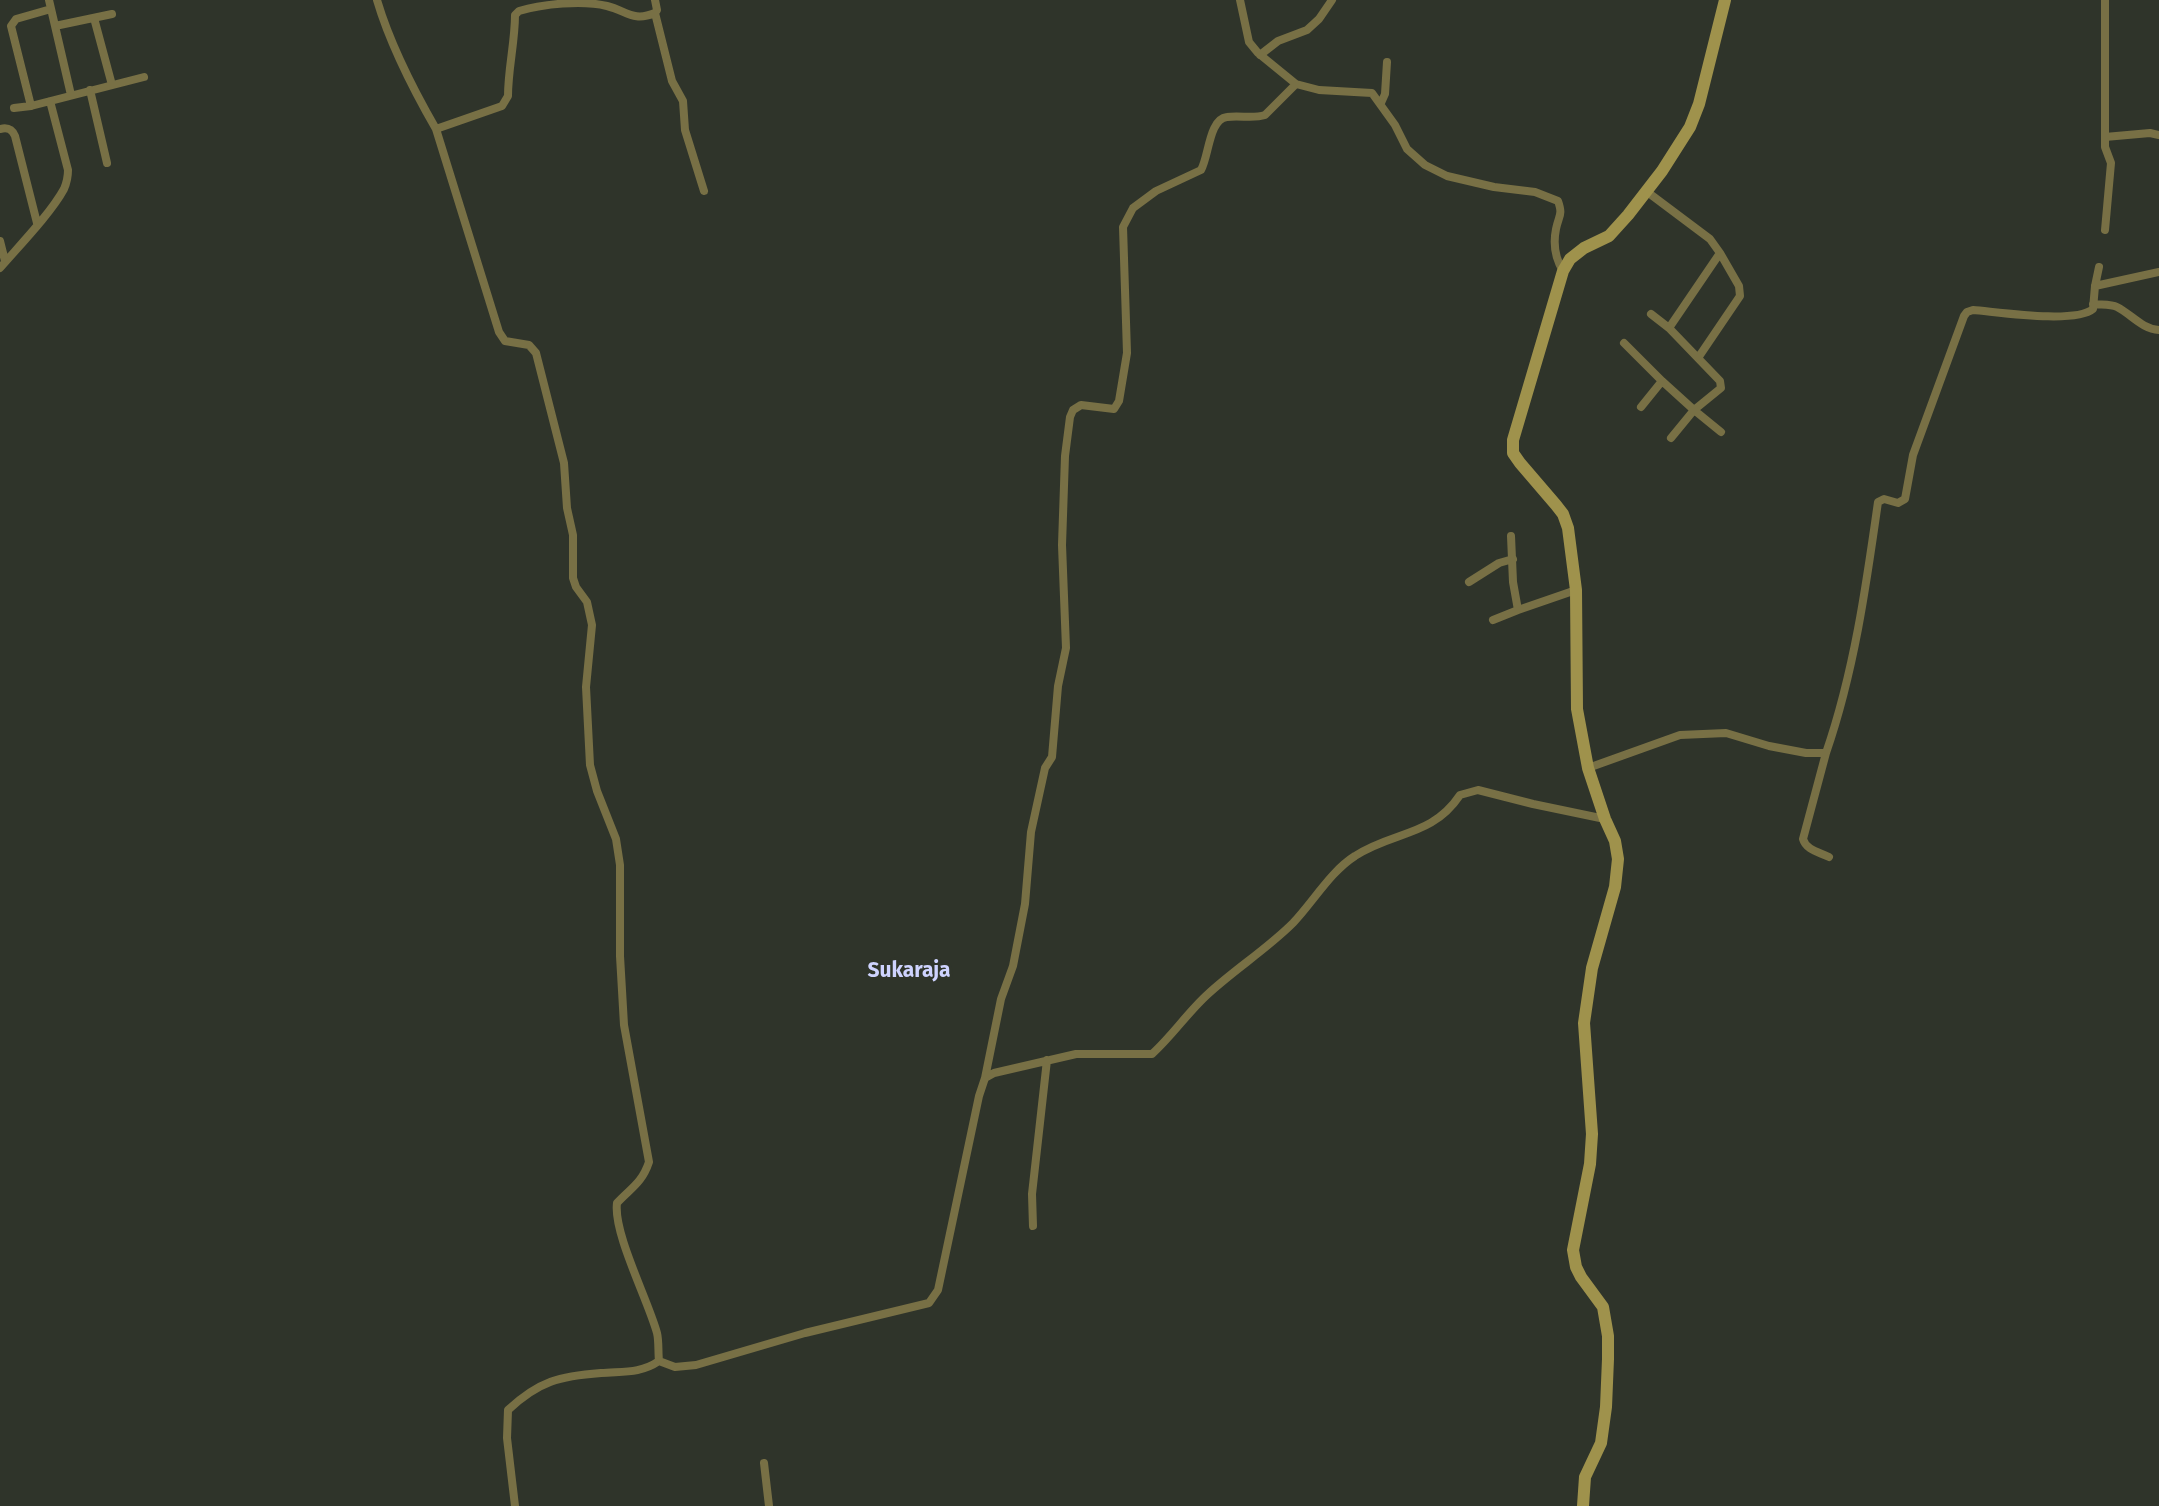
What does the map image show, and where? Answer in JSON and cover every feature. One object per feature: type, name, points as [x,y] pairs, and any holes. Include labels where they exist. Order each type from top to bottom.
[{"type":"main road","points":[[1583,1506],[1586,1477],[1601,1443],[1606,1407],[1608,1359],[1608,1336],[1603,1307],[1581,1277],[1576,1267],[1573,1250],[1590,1164],[1592,1134],[1584,1023],[1586,999],[1617,872],[1618,859],[1615,841],[1588,768],[1577,710],[1576,590],[1568,528],[1563,514],[1513,453],[1513,440],[1563,271],[1570,259],[1584,248],[1609,236],[1662,171],[1690,127],[1699,104],[1725,0]]},
{"type":"street","points":[[377,0],[383,21],[424,110],[436,129],[499,332],[506,341],[529,345],[536,353],[564,463],[567,508],[573,535],[573,578],[576,587],[587,602],[592,626],[586,687],[590,765],[597,791],[616,839],[621,865],[620,956],[624,1024],[649,1162],[646,1171],[633,1190],[617,1203],[616,1210],[627,1249],[658,1335],[659,1361]]},
{"type":"street","points":[[655,0],[657,10],[655,13],[672,81],[683,100],[685,130],[704,191]]},
{"type":"street","points":[[1240,0],[1249,42],[1260,55],[1296,84],[1319,90],[1372,93],[1395,125],[1407,149],[1425,165],[1447,176],[1494,187],[1535,192],[1558,201],[1562,213],[1556,229],[1556,259],[1563,271]]},
{"type":"street","points":[[1260,55],[1278,41],[1300,34],[1314,25],[1332,0]]},
{"type":"street","points":[[2105,0],[2105,147],[2111,163],[2105,230]]},
{"type":"street","points":[[436,129],[502,106],[506,102],[515,34],[515,15],[519,10],[580,2],[608,6],[635,17],[655,13]]},
{"type":"street","points":[[31,106],[11,26],[16,19],[50,5],[71,95]]},
{"type":"street","points":[[55,26],[112,14]]},
{"type":"street","points":[[94,18],[112,85]]},
{"type":"street","points":[[1381,103],[1385,94],[1387,62]]},
{"type":"street","points":[[14,108],[31,106],[144,77]]},
{"type":"street","points":[[659,1361],[675,1367],[696,1365],[805,1333],[929,1303],[938,1290],[1001,999],[1013,966],[1025,904],[1031,832],[1045,768],[1052,757],[1058,686],[1066,648],[1062,545],[1065,456],[1070,417],[1073,410],[1081,405],[1114,409],[1119,401],[1127,353],[1123,227],[1133,208],[1156,191],[1201,170],[1218,120],[1225,117],[1265,115],[1296,84]]},
{"type":"street","points":[[90,90],[108,163]]},
{"type":"street","points":[[3,264],[59,196],[68,179],[68,170],[50,101]]},
{"type":"street","points":[[0,129],[13,130],[37,223]]},
{"type":"street","points":[[2105,137],[2150,133],[2159,135]]},
{"type":"street","points":[[1646,191],[1710,239],[1739,286],[1740,296],[1698,358]]},
{"type":"street","points":[[0,241],[3,264]]},
{"type":"street","points":[[1669,328],[1720,253]]},
{"type":"street","points":[[1829,857],[1809,849],[1803,839],[1834,731],[1856,642],[1878,502],[1884,499],[1898,503],[1905,499],[1913,455],[1966,312],[1973,310],[2069,317],[2090,311],[2099,267]]},
{"type":"street","points":[[2095,286],[2159,272]]},
{"type":"street","points":[[2093,304],[2115,306],[2139,323],[2152,330],[2159,330]]},
{"type":"street","points":[[1652,314],[1669,328],[1720,381],[1721,385],[1719,390],[1694,410],[1671,438]]},
{"type":"street","points":[[1624,343],[1662,381],[1721,432]]},
{"type":"street","points":[[1641,407],[1662,381]]},
{"type":"street","points":[[1511,536],[1513,582],[1518,610]]},
{"type":"street","points":[[1469,582],[1499,563],[1513,559]]},
{"type":"street","points":[[1493,620],[1576,590]]},
{"type":"street","points":[[1588,768],[1680,735],[1726,733],[1797,751],[1826,753]]},
{"type":"street","points":[[985,1078],[994,1073],[1076,1054],[1152,1054],[1209,993],[1292,923],[1352,857],[1424,827],[1441,817],[1460,795],[1467,791],[1478,790],[1605,819]]},
{"type":"street","points":[[1033,1226],[1032,1194],[1047,1060]]},
{"type":"street","points":[[515,1506],[507,1438],[508,1410],[531,1390],[551,1380],[602,1372],[632,1372],[648,1368],[659,1361]]},
{"type":"street","points":[[764,1463],[769,1506]]},
{"type":"district","name":"Sukaraja","points":[[909,971]]}]
